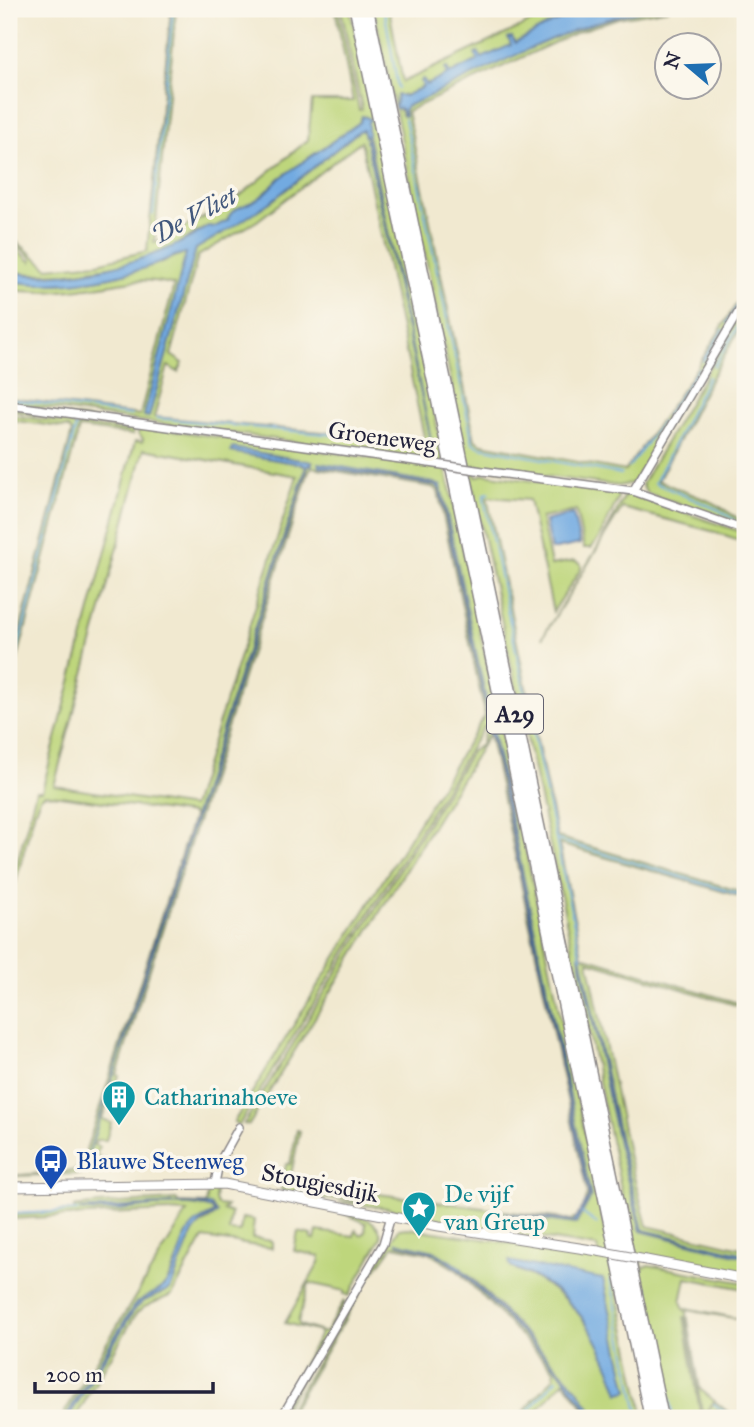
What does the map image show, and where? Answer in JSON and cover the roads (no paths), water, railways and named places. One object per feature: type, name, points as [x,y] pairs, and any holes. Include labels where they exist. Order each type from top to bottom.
[{"type":"highway","name":"A29","points":[[356,9],[651,1418]]},
{"type":"highway","name":"A29","points":[[367,9],[662,1418]]},
{"type":"street","points":[[633,491],[745,301]]},
{"type":"street","name":"Groeneweg","points":[[9,405],[633,491],[745,530]]},
{"type":"street","points":[[215,1183],[219,1163],[239,1127]]},
{"type":"street","name":"Stougjesdijk","points":[[9,1187],[215,1183],[465,1231],[598,1251],[745,1279]]},
{"type":"street","points":[[281,1418],[383,1244],[391,1216]]},
{"type":"water","points":[[590,9],[649,9],[586,26],[526,50],[407,106],[404,110],[405,116],[401,109],[395,108],[397,95],[405,96],[423,87],[423,79],[427,85],[447,75],[447,68],[450,74],[478,60],[475,54],[478,52],[482,58],[511,45],[508,38],[512,37],[515,43],[550,24]]},
{"type":"water","points":[[362,116],[371,119],[368,122],[368,136],[365,137],[363,130],[359,131],[273,200],[196,249],[149,417],[144,416],[186,253],[120,275],[88,281],[40,284],[9,281],[9,271],[31,275],[57,275],[84,272],[140,259],[189,238],[208,226],[215,227],[228,220],[232,212],[262,196],[280,178],[360,122]]},
{"type":"water","points":[[368,138],[431,440],[366,140]]},
{"type":"water","points":[[232,448],[312,462],[312,465],[308,465],[85,1165],[306,468],[300,464],[231,452]]},
{"type":"water","points":[[319,463],[441,486],[591,1197],[576,1224],[504,1215],[574,1222],[589,1197],[492,738],[488,730],[490,726],[440,489],[434,485],[319,466]]},
{"type":"water","points":[[573,514],[580,544],[551,550],[545,521]]},
{"type":"water","points":[[579,956],[619,1138],[643,1230],[745,1254],[745,1257],[641,1231],[618,1143]]},
{"type":"water","points":[[176,1204],[210,1205],[217,1214],[202,1222],[192,1234],[170,1289],[144,1301],[134,1310],[68,1418],[65,1418],[133,1307],[165,1285],[174,1270],[189,1230],[197,1222],[214,1213],[212,1209],[182,1205],[110,1211],[79,1210]]},
{"type":"water","points":[[396,1242],[434,1251],[460,1267],[558,1368],[597,1418],[594,1418],[558,1370],[461,1271],[435,1253]]},
{"type":"water","points":[[509,1261],[603,1279],[628,1391],[619,1393],[602,1351],[581,1316],[551,1287],[511,1267]]},
{"type":"waterway","name":"De Vliet","points":[[153,214],[173,9]]},
{"type":"waterway","points":[[384,9],[398,88]]},
{"type":"waterway","points":[[405,119],[473,443],[480,447],[621,474]]},
{"type":"waterway","points":[[727,323],[745,293]]},
{"type":"waterway","points":[[714,366],[745,315]]},
{"type":"waterway","points":[[703,361],[723,330]]},
{"type":"waterway","points":[[666,416],[699,368]]},
{"type":"waterway","points":[[708,377],[655,483],[719,510],[734,520]]},
{"type":"waterway","points":[[9,399],[131,415]]},
{"type":"waterway","points":[[156,418],[419,443]]},
{"type":"waterway","points":[[629,467],[662,422]]},
{"type":"waterway","points":[[9,682],[76,426]]},
{"type":"waterway","points":[[489,493],[485,494],[484,499],[581,958]]},
{"type":"waterway","points":[[557,840],[745,896]]},
{"type":"waterway","points":[[9,1214],[78,1211]]},
{"type":"waterway","points":[[582,1213],[597,1224]]},
{"type":"waterway","points":[[610,1278],[639,1418]]},
{"type":"waterway","points":[[647,1287],[673,1418]]},
{"type":"waterway","points":[[522,1418],[557,1379]]},
{"type":"waterway","points":[[714,1404],[732,1418]]},
{"type":"place","name":"Catharinahoeve","points":[[119,1127]]},
{"type":"place","name":"Blauwe Steenweg","points":[[51,1191]]},
{"type":"place","name":"De vijf van Greup","points":[[419,1238]]}]
